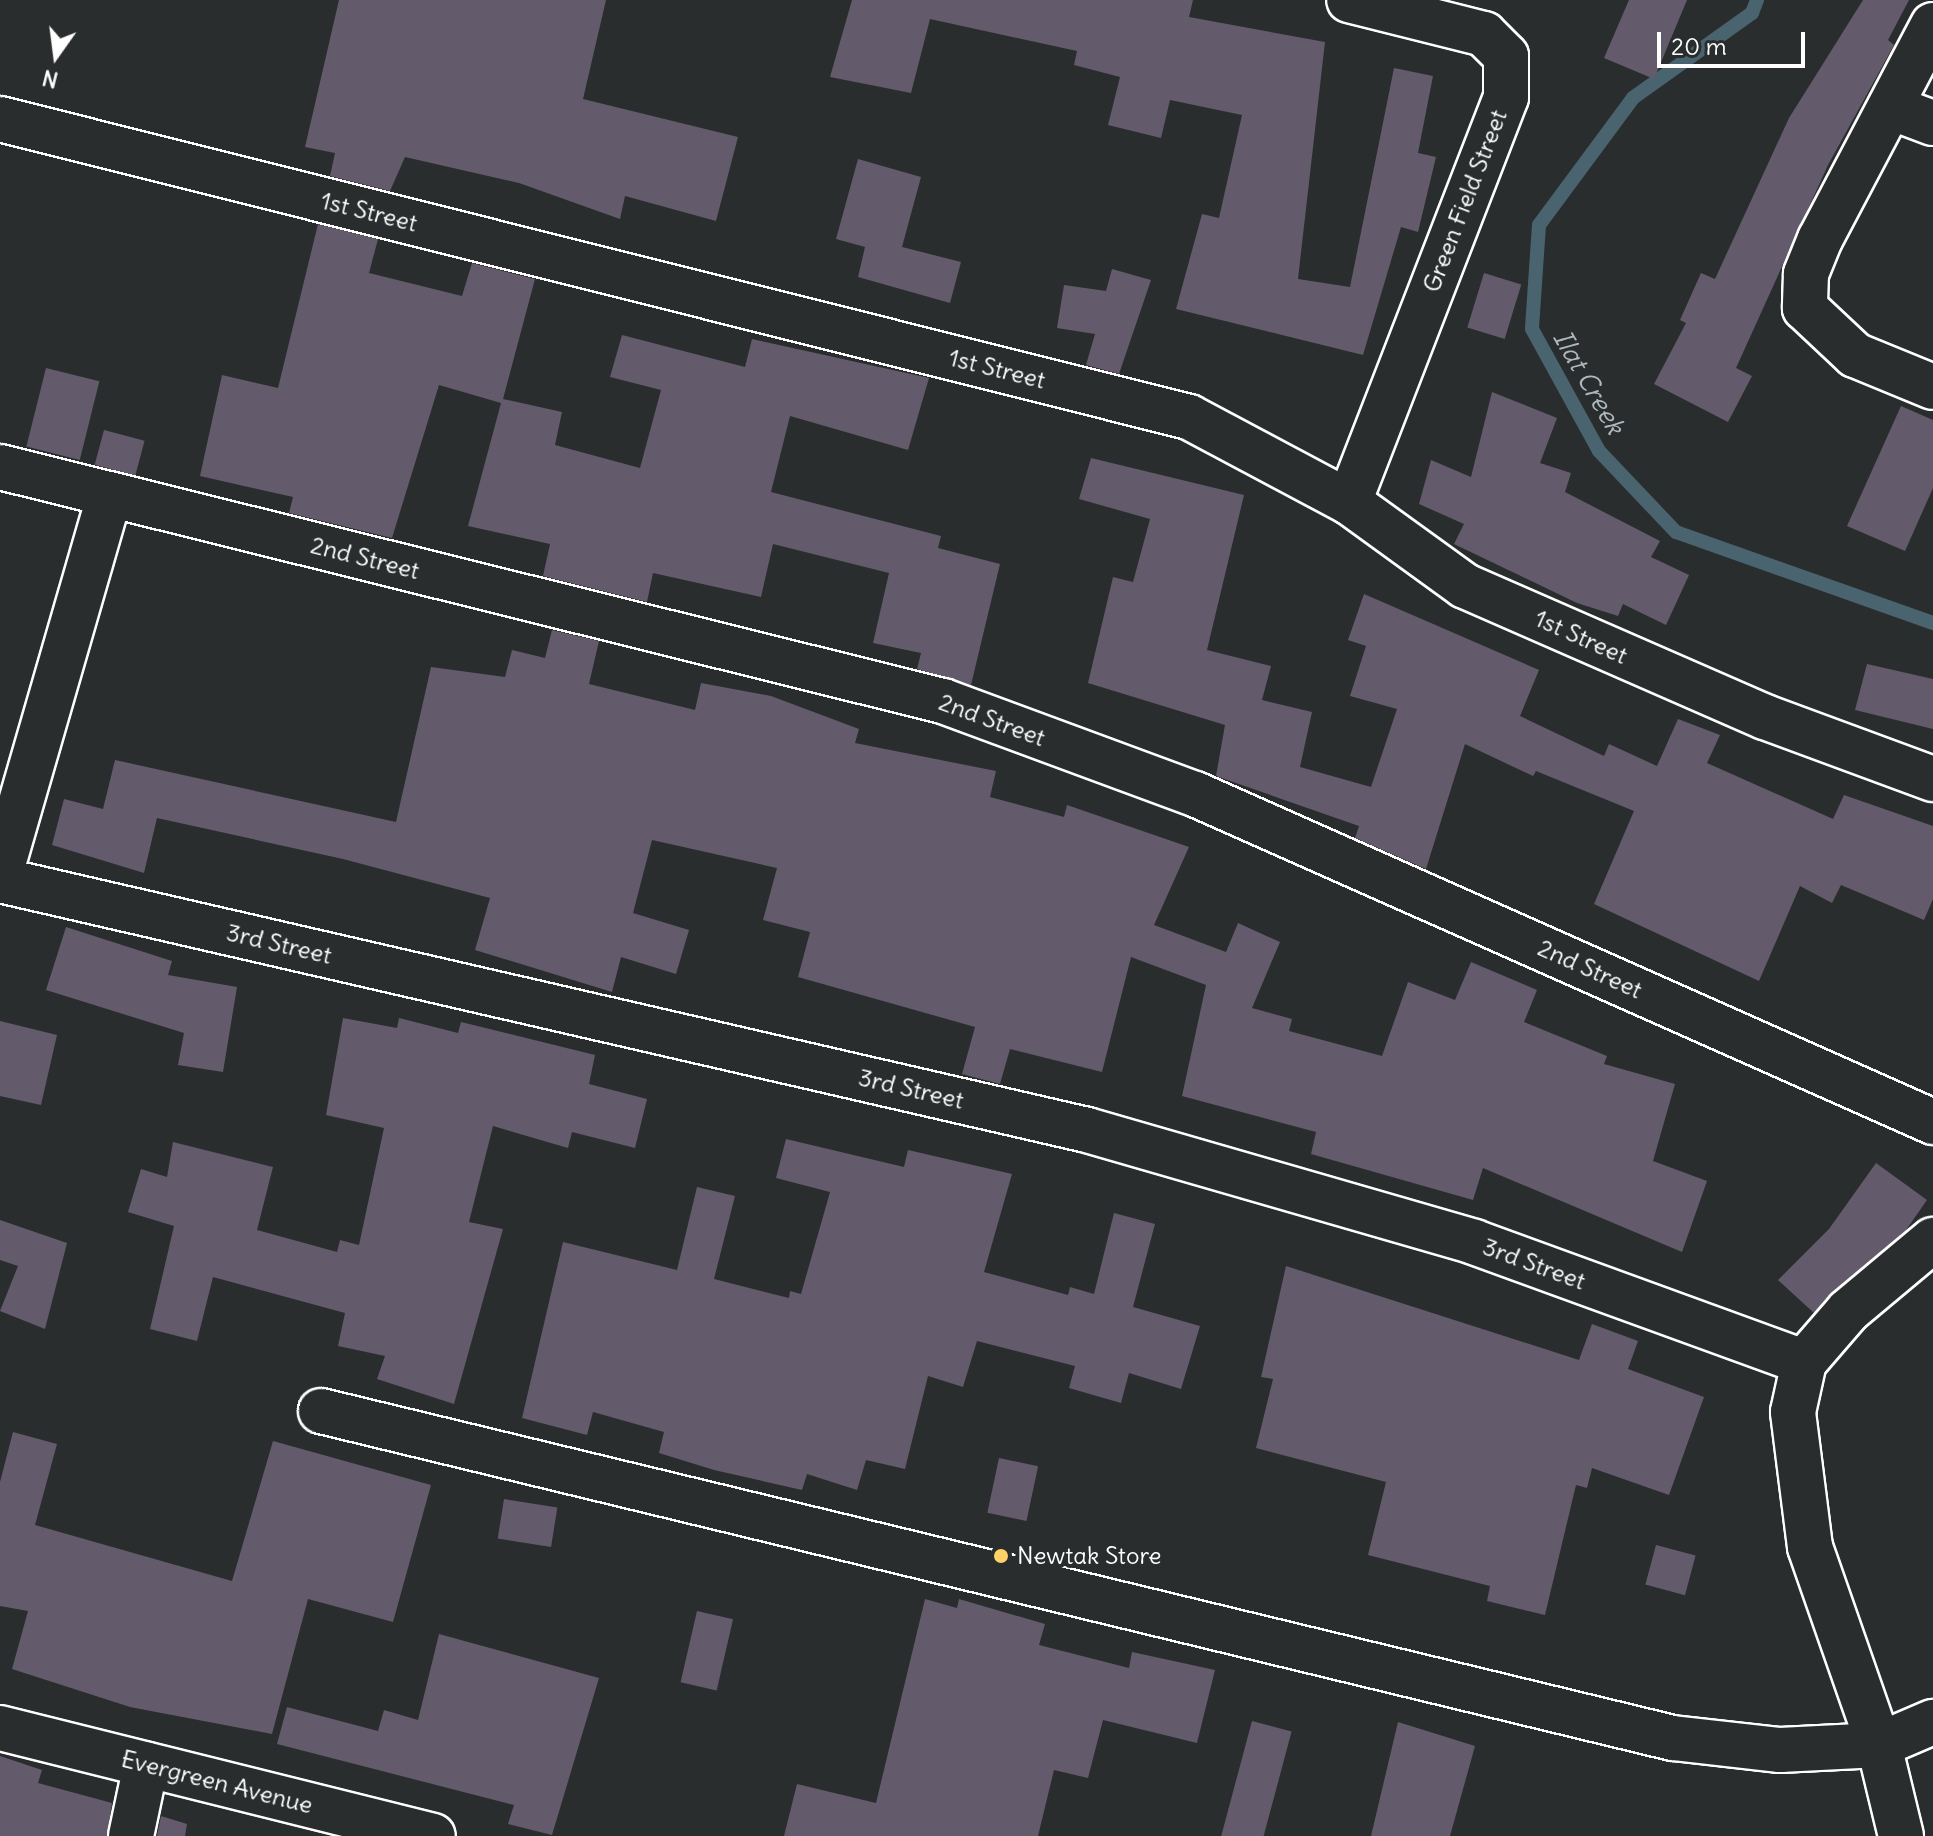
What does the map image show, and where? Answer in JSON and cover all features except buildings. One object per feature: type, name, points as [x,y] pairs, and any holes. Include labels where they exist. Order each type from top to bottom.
[{"type":"street","name":"Green Field Street","points":[[1349,0],[1484,34],[1506,56],[1506,97],[1349,502]]},
{"type":"street","points":[[1933,25],[1806,274],[1805,308],[1855,355],[1933,387]]},
{"type":"street","points":[[1890,107],[1933,123]]},
{"type":"street","name":"1st Street","points":[[0,119],[1189,417],[1349,502],[1465,586],[1765,717],[1933,779]]},
{"type":"street","name":"2nd Street","points":[[0,467],[943,701],[1195,794],[1933,1122]]},
{"type":"street","points":[[0,878],[110,495]]},
{"type":"street","name":"3rd Street","points":[[0,878],[1087,1130],[1474,1242],[1804,1362]]},
{"type":"street","points":[[1901,1836],[1879,1745],[1810,1547],[1796,1477],[1793,1412],[1804,1362],[1848,1311],[1933,1240]]},
{"type":"street","points":[[321,1411],[1566,1717],[1780,1750],[1879,1745],[1933,1722]]},
{"type":"street","name":"Evergreen Avenue","points":[[0,1728],[433,1836]]},
{"type":"street","points":[[131,1836],[146,1765]]},
{"type":"waterway","name":"Ilat Creek","points":[[1757,0],[1752,13],[1633,98],[1539,225],[1532,329],[1599,451],[1676,532],[1933,623]]},
{"type":"place","name":"Newtak Store","points":[[1001,1556]]}]
